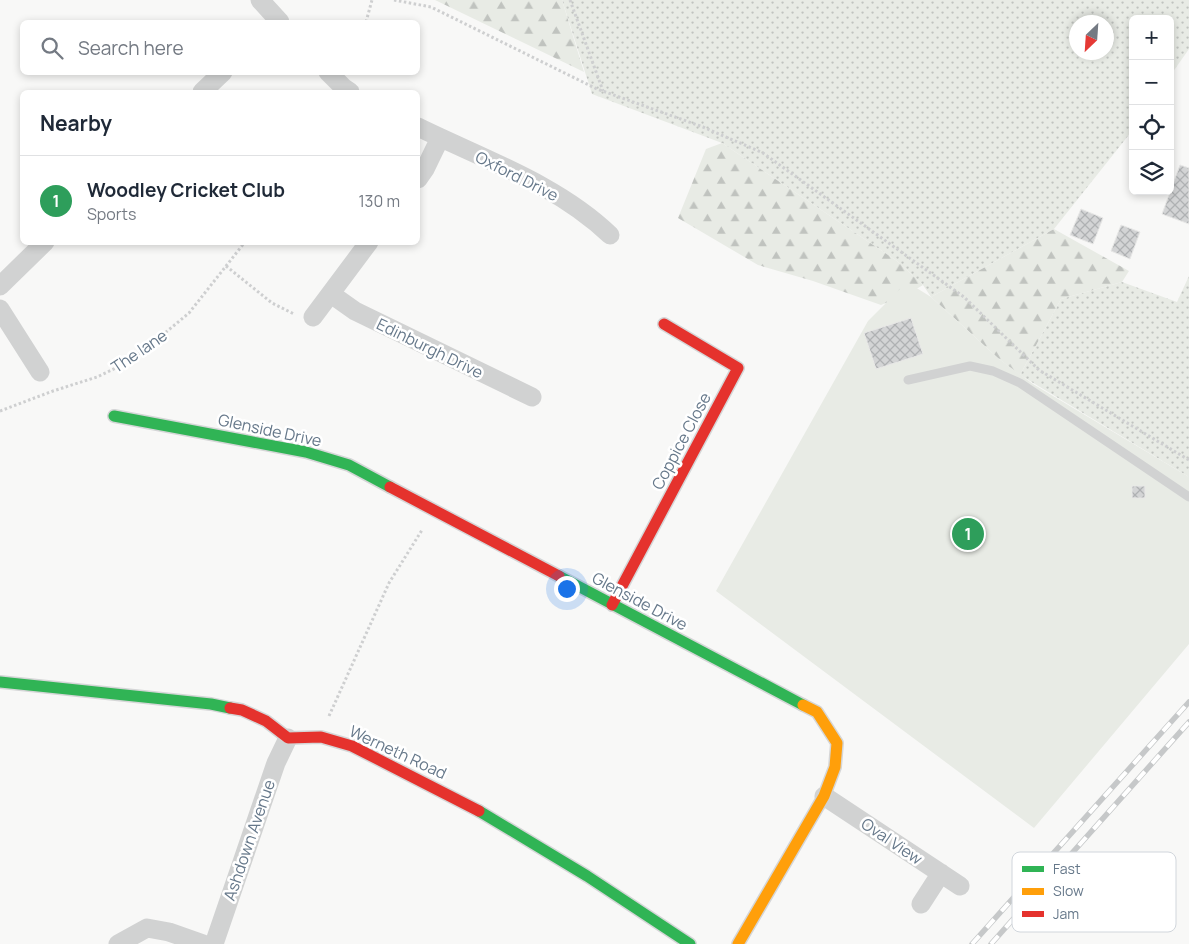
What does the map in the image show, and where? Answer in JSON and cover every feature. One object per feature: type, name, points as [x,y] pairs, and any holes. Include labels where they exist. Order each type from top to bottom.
[{"type":"street","points":[[260,0],[276,20]]},
{"type":"street","points":[[204,90],[220,75]]},
{"type":"street","points":[[331,75],[347,90]]},
{"type":"street","name":"Oxford Drive","points":[[420,128],[500,165],[555,194],[581,210],[610,235]]},
{"type":"street","points":[[420,176],[440,138]]},
{"type":"street","points":[[0,286],[42,245]]},
{"type":"street","points":[[313,317],[368,245]]},
{"type":"street","name":"Edinburgh Drive","points":[[331,294],[356,311],[532,397]]},
{"type":"street","points":[[0,309],[40,372]]},
{"type":"street","name":"Coppice Close","points":[[612,605],[738,368],[664,324]]},
{"type":"street","name":"Glenside Drive","points":[[114,416],[306,452],[349,465],[817,712],[837,743],[835,767],[824,796],[738,944]]},
{"type":"street","points":[[0,682],[210,704],[242,710],[266,721],[288,738]]},
{"type":"street","name":"Werneth Road","points":[[288,738],[313,735],[334,740],[357,748],[431,784],[505,824],[690,944]]},
{"type":"street","name":"Ashdown Avenue","points":[[214,944],[276,763],[288,738]]},
{"type":"street","name":"Oval View","points":[[824,796],[960,886]]},
{"type":"street","points":[[920,904],[940,874]]},
{"type":"street","points":[[118,944],[147,928],[169,932],[203,944]]},
{"type":"lane","points":[[908,380],[970,366],[992,371],[1020,383],[1189,497]]},
{"type":"path","points":[[367,20],[372,0]]},
{"type":"path","points":[[394,0],[430,7],[603,91],[703,126],[763,153],[964,297],[1039,370],[1189,460]]},
{"type":"path","points":[[570,0],[603,91]]},
{"type":"path","name":"The lane","points":[[0,411],[97,377],[120,366],[164,336],[189,313],[243,245]]},
{"type":"path","points":[[226,266],[280,308],[297,315],[313,317]]},
{"type":"path","points":[[323,737],[330,712],[389,584],[419,534],[436,512]]},
{"type":"green space","points":[[435,0],[562,0],[584,72]]},
{"type":"green space","points":[[562,0],[1189,0],[1189,49],[1174,70],[1174,15],[1129,15],[1129,134],[1054,229],[931,297],[923,285],[897,261],[722,143],[592,94]]},
{"type":"green space","points":[[722,143],[897,261],[923,285],[908,294],[881,305],[813,281],[758,265],[678,218],[706,149]]},
{"type":"green space","points":[[1054,229],[1129,271],[1122,282],[1061,299],[1020,375],[999,359],[931,297]]},
{"type":"green space","points":[[1189,276],[1189,477],[1020,375],[1061,299],[1122,282],[1177,302]]},
{"type":"green space","points":[[907,282],[931,297],[999,359],[1033,384],[1189,477],[1189,644],[1034,828],[716,591],[868,321]]},
{"type":"building","points":[[1180,165],[1189,168],[1189,224],[1162,214],[1169,195],[1174,195],[1174,181]]},
{"type":"building","points":[[1081,209],[1103,218],[1093,244],[1070,235]]},
{"type":"building","points":[[1121,225],[1140,232],[1130,259],[1111,251]]},
{"type":"building","points":[[911,318],[923,354],[876,369],[864,333]]},
{"type":"building","points":[[1132,486],[1145,486],[1145,498],[1132,498]]},
{"type":"railway","points":[[1054,852],[1189,702]]},
{"type":"railway","points":[[1073,852],[1189,722]]},
{"type":"railway","points":[[972,944],[1012,899]]},
{"type":"railway","points":[[991,944],[1012,920]]},
{"type":"traffic: fast","points":[[114,416],[306,452],[349,465],[390,487]]},
{"type":"traffic: fast","points":[[559,576],[803,705]]},
{"type":"traffic: fast","points":[[0,682],[211,704],[230,708]]},
{"type":"traffic: fast","points":[[479,811],[587,876],[690,944]]},
{"type":"traffic: slow","points":[[738,944],[824,796],[835,767],[837,743],[817,712],[803,705]]},
{"type":"traffic: jam","points":[[612,605],[738,368],[664,324]]},
{"type":"traffic: jam","points":[[390,487],[559,576]]},
{"type":"traffic: jam","points":[[230,708],[242,710],[266,721],[288,738],[321,737],[352,746],[479,811]]},
{"type":"place","name":"Woodley Cricket Club","points":[[968,534]]}]
